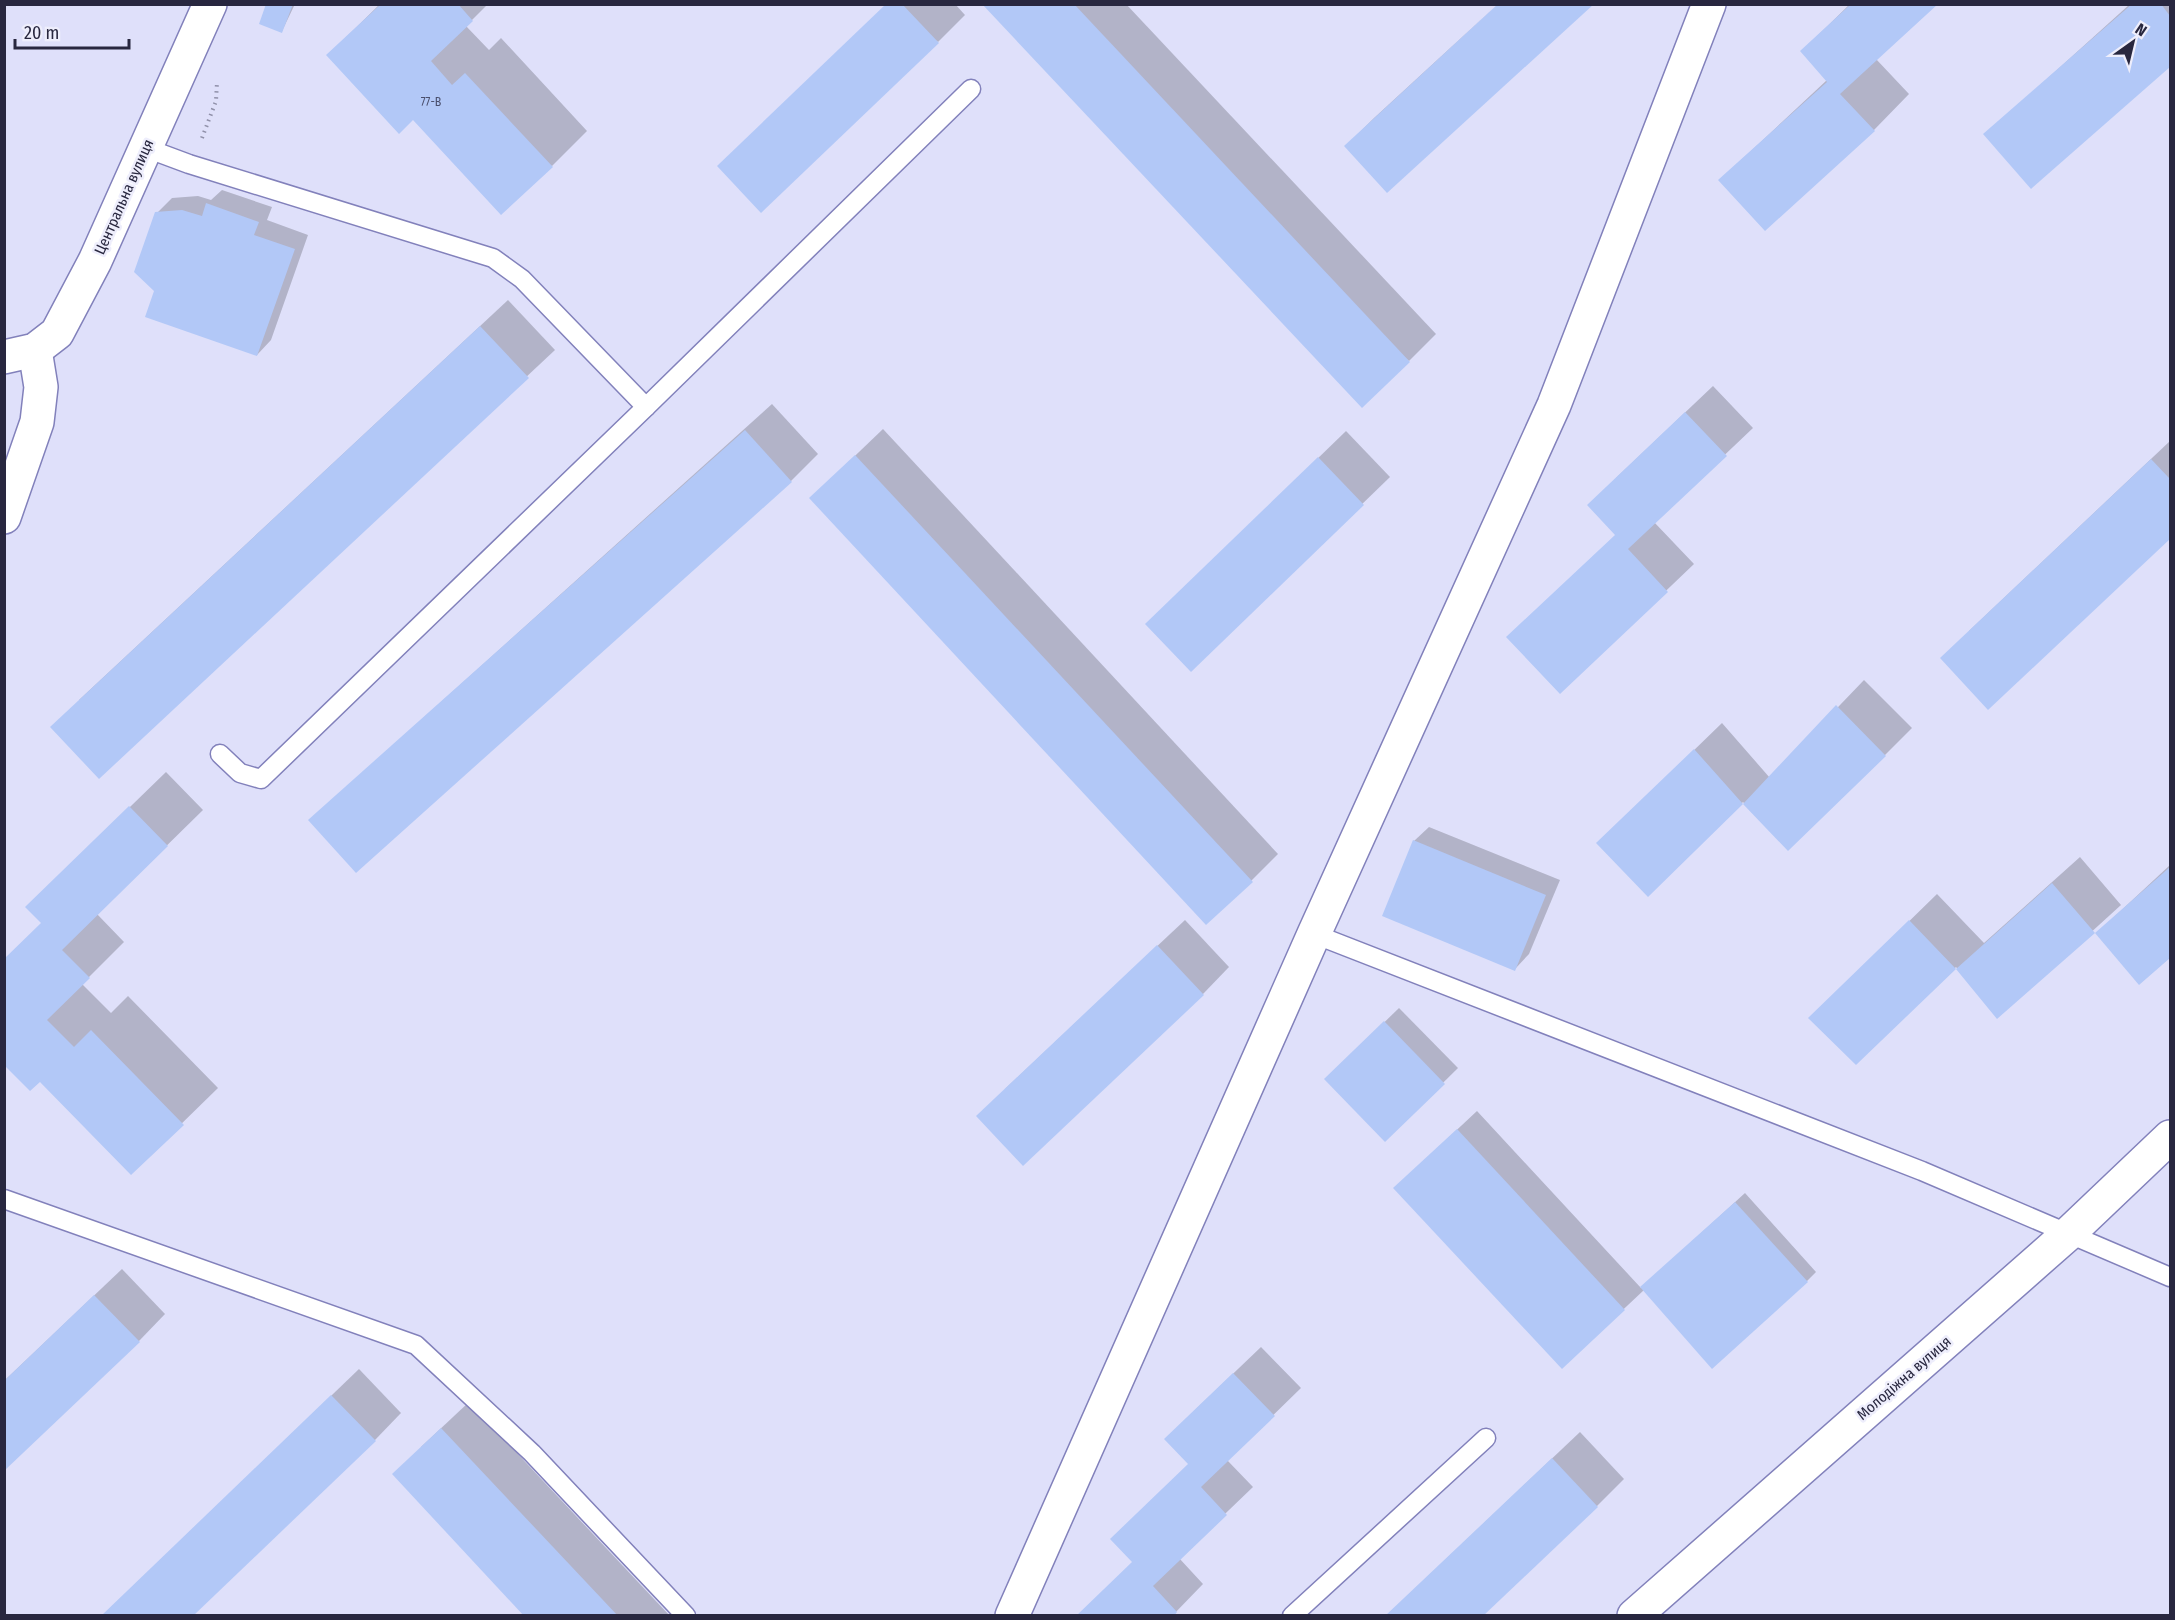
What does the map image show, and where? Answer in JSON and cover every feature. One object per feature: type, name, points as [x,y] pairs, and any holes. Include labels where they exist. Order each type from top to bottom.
[{"type":"street","name":"Центральна вулиця","points":[[20,353],[57,333],[76,298],[146,148],[210,4]]},
{"type":"street","points":[[1012,1616],[1314,934],[1554,405],[1709,4]]},
{"type":"street","points":[[4,517],[37,422],[41,387],[20,353]]},
{"type":"street","name":"Молодіжна вулиця","points":[[1634,1616],[2068,1234],[2170,1137]]},
{"type":"lane","points":[[220,754],[240,772],[261,779],[971,89]]},
{"type":"lane","points":[[146,148],[189,165],[493,258],[522,279],[646,407]]},
{"type":"lane","points":[[1314,934],[1922,1171],[2170,1277]]},
{"type":"lane","points":[[4,1199],[416,1345],[532,1454],[686,1616]]},
{"type":"lane","points":[[1292,1616],[1486,1438]]},
{"type":"building","points":[[266,4],[293,4],[282,33],[259,24]]},
{"type":"building","points":[[381,4],[458,4],[473,21],[431,61],[452,85],[465,73],[553,167],[501,215],[413,120],[399,134],[326,55]]},
{"type":"building","points":[[886,4],[902,4],[939,43],[761,213],[717,166]]},
{"type":"building","points":[[982,4],[1074,4],[1410,362],[1362,408]]},
{"type":"building","points":[[1498,4],[1594,4],[1387,193],[1344,146]]},
{"type":"building","points":[[1851,4],[1938,4],[1840,94],[1875,131],[1765,231],[1718,180],[1827,82],[1800,51]]},
{"type":"building","points":[[2132,4],[2161,4],[2170,16],[2170,67],[2031,189],[1983,134]]},
{"type":"building","points":[[206,203],[259,222],[254,235],[295,249],[257,356],[145,317],[154,291],[134,272],[155,212],[182,210],[202,216]]},
{"type":"building","points":[[480,326],[529,378],[99,779],[50,727]]},
{"type":"building","points":[[1685,412],[1727,456],[1628,549],[1668,592],[1560,694],[1506,637],[1615,535],[1587,505]]},
{"type":"building","points":[[745,430],[792,482],[356,873],[308,820]]},
{"type":"building","points":[[855,455],[1253,882],[1206,925],[809,498]]},
{"type":"building","points":[[1318,457],[1364,505],[1191,672],[1145,624]]},
{"type":"building","points":[[2151,459],[2170,479],[2170,539],[1988,710],[1940,658]]},
{"type":"building","points":[[1836,705],[1886,756],[1788,851],[1743,804]]},
{"type":"building","points":[[1694,749],[1743,804],[1648,897],[1596,843]]},
{"type":"building","points":[[129,806],[168,846],[62,950],[90,978],[47,1020],[74,1047],[91,1030],[184,1125],[131,1175],[40,1082],[30,1091],[4,1065],[4,959],[41,923],[25,907]]},
{"type":"building","points":[[1413,840],[1546,895],[1515,971],[1382,916]]},
{"type":"building","points":[[2170,867],[2170,958],[2139,985],[2095,933]]},
{"type":"building","points":[[2052,883],[2095,933],[1997,1019],[1956,969]]},
{"type":"building","points":[[1909,920],[1956,969],[1856,1065],[1808,1018]]},
{"type":"building","points":[[1157,945],[1204,995],[1023,1166],[976,1116]]},
{"type":"building","points":[[1384,1021],[1445,1084],[1385,1142],[1324,1079]]},
{"type":"building","points":[[1457,1129],[1625,1310],[1562,1369],[1393,1188]]},
{"type":"building","points":[[1735,1202],[1808,1282],[1712,1369],[1640,1287]]},
{"type":"building","points":[[94,1295],[140,1342],[4,1471],[4,1381]]},
{"type":"building","points":[[1233,1373],[1275,1416],[1201,1487],[1227,1515],[1153,1586],[1177,1612],[1174,1616],[1076,1616],[1132,1562],[1110,1539],[1188,1464],[1164,1439]]},
{"type":"building","points":[[331,1395],[376,1441],[193,1616],[101,1616]]},
{"type":"building","points":[[441,1428],[618,1616],[524,1616],[392,1474]]},
{"type":"building","points":[[1552,1458],[1598,1507],[1483,1616],[1385,1616]]}]
